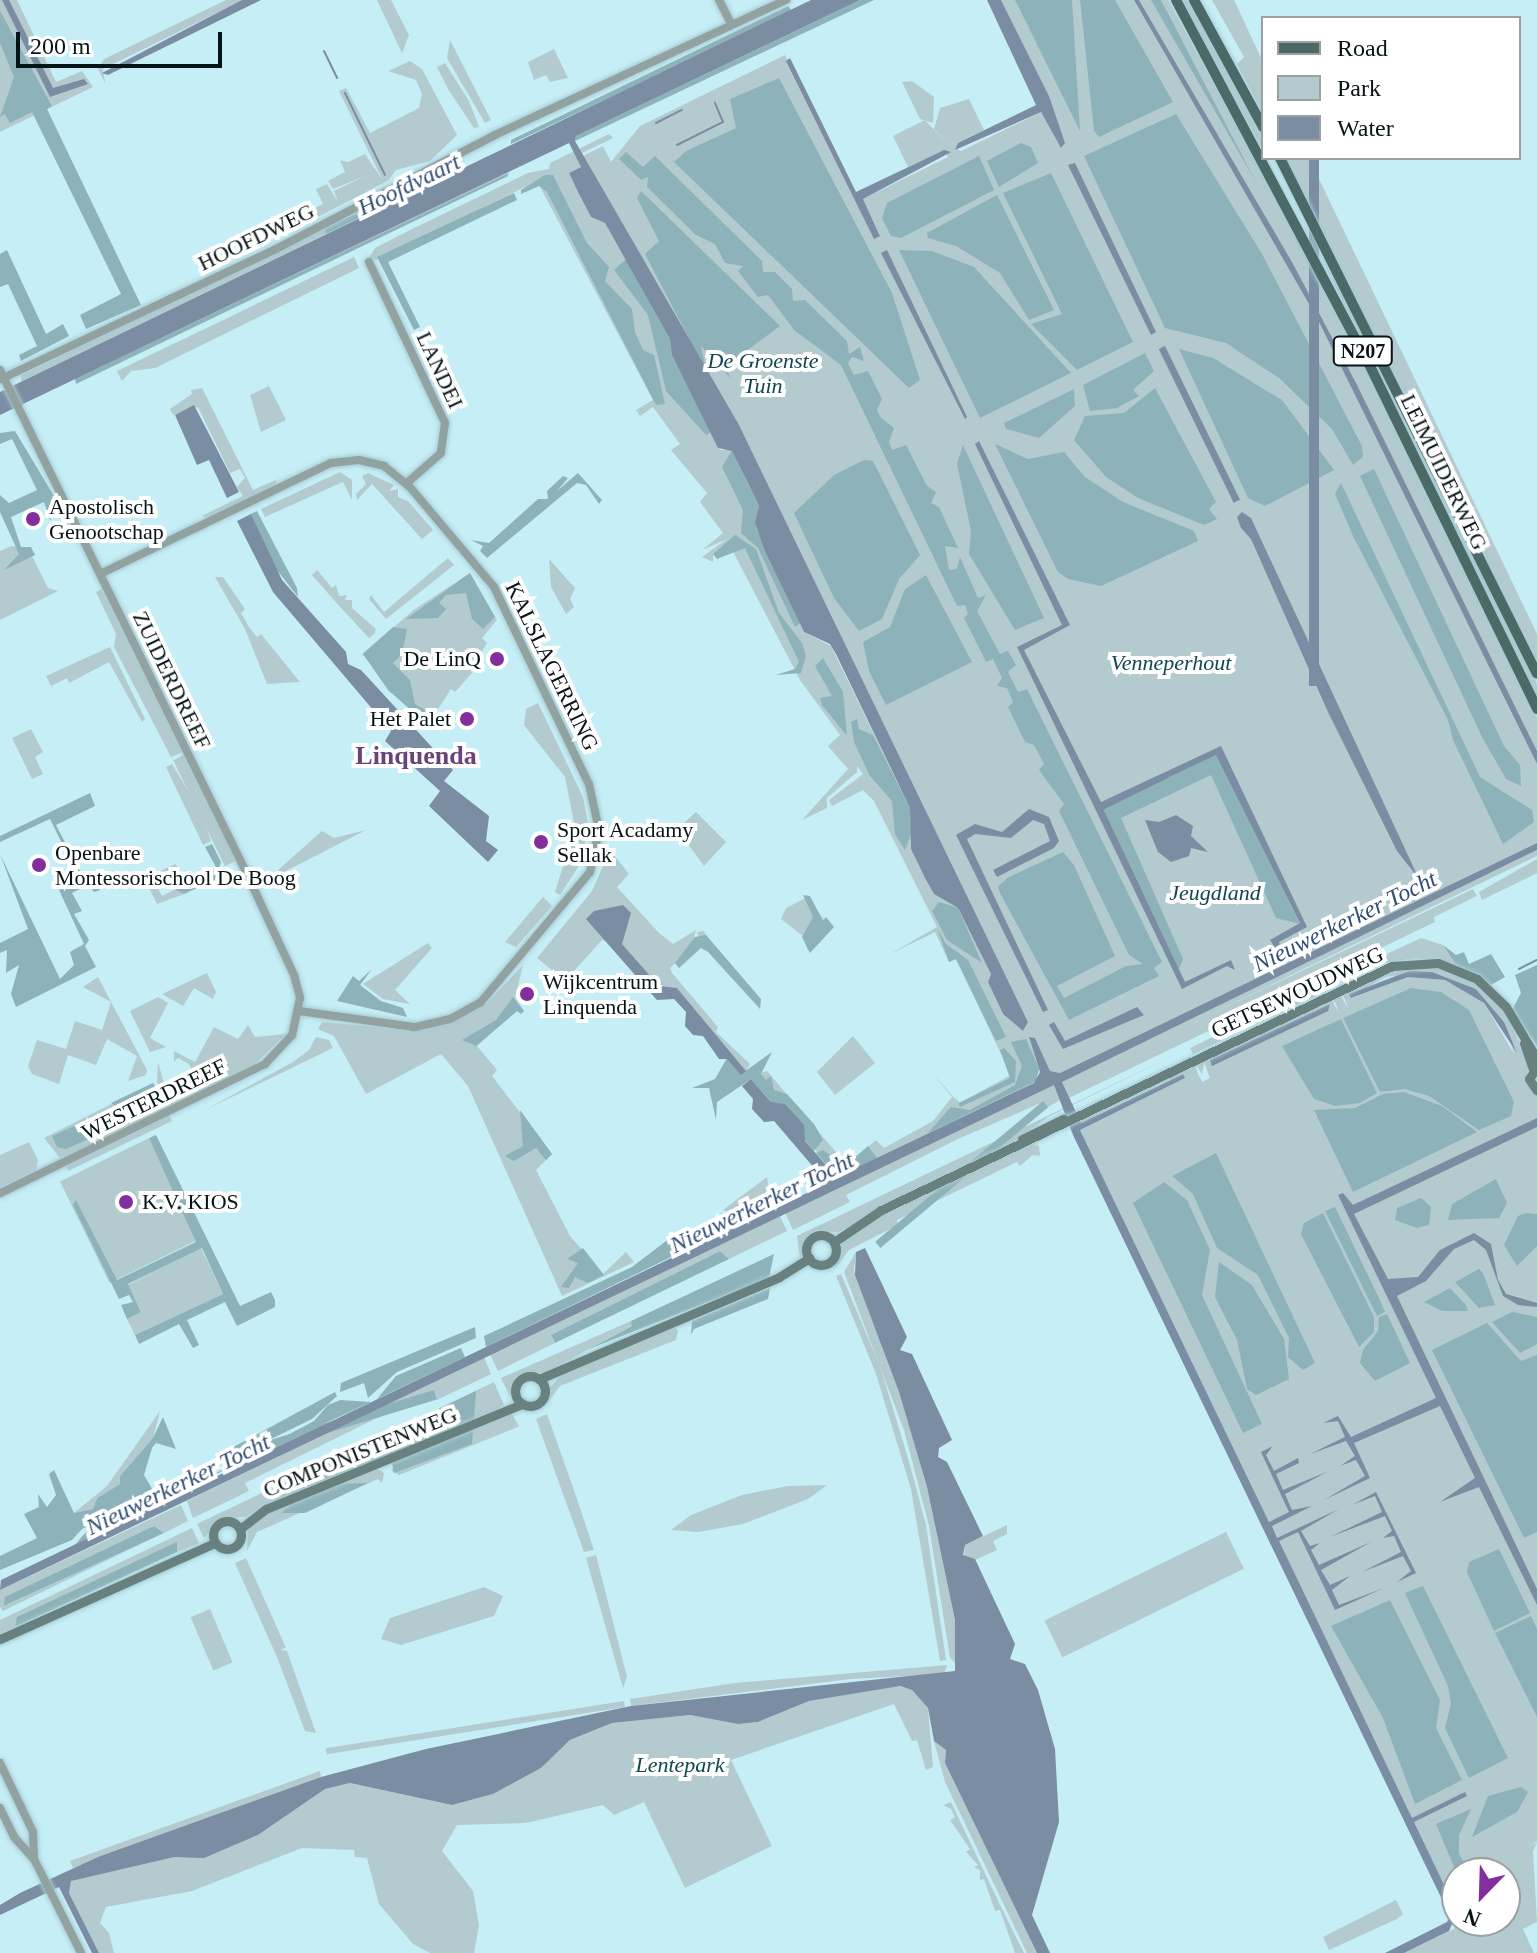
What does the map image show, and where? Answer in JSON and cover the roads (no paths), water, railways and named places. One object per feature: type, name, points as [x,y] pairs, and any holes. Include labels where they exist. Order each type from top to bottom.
[{"type":"main road","name":"LEIMUIDERWEG","points":[[1176,0],[1261,159]]},
{"type":"main road","points":[[1194,0],[1261,123]]},
{"type":"main road","name":"LEIMUIDERWEG","points":[[1262,160],[1334,295],[1537,709]]},
{"type":"main road","name":"LEIMUIDERWEG","points":[[1281,160],[1537,674]]},
{"type":"main road","name":"GETSEWOUDWEG","points":[[834,1242],[881,1210],[1400,964],[1442,964],[1477,979],[1500,999],[1537,1059]]},
{"type":"main road","name":"GETSEWOUDWEG","points":[[1522,1036],[1535,1068],[1530,1082],[1537,1091]]},
{"type":"main road","points":[[498,1415],[523,1378],[542,1383],[568,1364],[779,1277],[809,1258],[828,1263],[835,1254],[834,1242],[827,1236],[813,1237],[806,1249],[809,1258]]},
{"type":"main road","name":"COMPONISTENWEG","points":[[240,1529],[266,1509],[522,1404],[539,1403],[542,1383]]},
{"type":"main road","points":[[515,1391],[522,1404]]},
{"type":"main road","points":[[229,1521],[240,1529],[235,1547],[224,1549],[215,1543],[220,1523],[229,1521]]},
{"type":"main road","points":[[0,1639],[215,1543]]},
{"type":"street","points":[[719,0],[731,24]]},
{"type":"street","name":"HOOFDWEG","points":[[1,376],[786,0]]},
{"type":"street","name":"LANDEI","points":[[369,262],[445,423],[441,453],[407,483]]},
{"type":"street","name":"ZUIDERDREEF","points":[[1,376],[290,965],[299,1011]]},
{"type":"street","name":"KALSLAGERRING","points":[[100,574],[334,462],[373,462],[407,483],[494,587],[595,798],[598,850],[579,891],[493,991],[469,1010],[414,1027],[299,1011]]},
{"type":"street","name":"WESTERDREEF","points":[[0,1193],[263,1066],[285,1046],[299,1011]]},
{"type":"street","points":[[0,1763],[33,1832],[37,1863]]},
{"type":"street","points":[[0,1808],[14,1837],[37,1863],[81,1953]]},
{"type":"water","points":[[2,0],[9,0],[53,88],[84,79],[88,84],[50,97]]},
{"type":"water","points":[[242,0],[261,0],[108,75],[102,73]]},
{"type":"water","points":[[811,0],[860,0],[576,136],[575,141],[739,425],[1028,1022],[1023,1031],[1003,1014],[988,982],[991,974],[958,908],[934,894],[925,878],[911,849],[910,808],[836,654],[830,644],[804,632],[755,523],[759,506],[732,451],[718,448],[672,355],[670,339],[605,223],[591,217],[569,173],[581,167],[569,143],[0,415],[0,392]]},
{"type":"water","points":[[987,0],[1001,0],[1049,96],[1065,143],[1061,148],[1041,112],[955,150],[958,143],[1036,105]]},
{"type":"water","points":[[1134,0],[1139,0],[1292,262],[1357,385],[1537,751],[1537,764],[1317,318]]},
{"type":"water","points":[[790,58],[856,192],[944,150],[951,152],[863,199],[880,236],[874,239],[786,61]]},
{"type":"water","points":[[1309,160],[1319,160],[1319,686],[1309,686]]},
{"type":"water","points":[[1075,163],[1156,332],[1151,335],[1068,165]]},
{"type":"water","points":[[887,250],[967,417],[965,419],[881,253]]},
{"type":"water","points":[[1165,346],[1240,500],[1234,503],[1159,349]]},
{"type":"water","points":[[194,405],[239,492],[227,498],[209,460],[197,465],[175,415]]},
{"type":"water","points":[[979,441],[1070,625],[1024,650],[1101,802],[1221,746],[1307,927],[1279,942],[1281,949],[1277,951],[1270,940],[1300,923],[1216,755],[1103,808],[1185,982],[1231,960],[1235,970],[1227,966],[1182,989],[1017,647],[1062,625],[975,444]]},
{"type":"water","points":[[1242,512],[1251,518],[1419,879],[1397,851],[1328,712],[1251,539],[1241,528],[1237,517]]},
{"type":"water","points":[[251,514],[282,580],[346,652],[348,664],[361,670],[453,770],[444,781],[489,816],[486,841],[498,850],[488,862],[429,806],[440,791],[385,741],[391,731],[273,592],[237,521]]},
{"type":"water","points":[[1029,809],[1049,817],[1059,841],[1054,848],[997,877],[993,870],[1050,841],[1044,824],[1033,820],[1011,838],[975,834],[967,839],[1048,1010],[1043,1012],[956,835],[975,824],[1002,832]]},
{"type":"water","points":[[1176,815],[1193,826],[1191,836],[1208,852],[1191,848],[1189,856],[1171,862],[1158,852],[1145,820],[1159,822]]},
{"type":"water","points":[[1537,843],[1537,850],[1062,1082],[1081,1123],[1183,1074],[1185,1078],[1080,1130],[1269,1522],[1289,1512],[1261,1452],[1273,1446],[1266,1455],[1274,1471],[1298,1458],[1299,1463],[1276,1474],[1283,1490],[1329,1471],[1285,1494],[1292,1510],[1312,1506],[1272,1526],[1277,1538],[1339,1509],[1301,1531],[1310,1546],[1320,1543],[1311,1550],[1319,1565],[1371,1542],[1321,1570],[1330,1585],[1350,1576],[1332,1590],[1339,1605],[1384,1588],[1335,1610],[1298,1532],[1279,1541],[1412,1818],[1465,1792],[1467,1796],[1414,1822],[1441,1878],[1441,1897],[1073,1135],[1054,1085],[0,1590],[1,1580],[813,1190],[821,1176],[774,1121],[764,1122],[752,1109],[753,1099],[742,1086],[751,1079],[771,1102],[785,1104],[804,1125],[805,1141],[833,1173],[843,1174],[1034,1083],[1040,1072],[1029,1037],[1035,1038],[1050,1071],[1060,1073]]},
{"type":"water","points":[[623,905],[631,913],[622,944],[659,986],[677,988],[746,1071],[741,1075],[727,1059],[719,1059],[703,1036],[693,1035],[685,1026],[686,1012],[674,999],[657,1000],[586,919],[594,911]]},
{"type":"water","points":[[1409,971],[1432,972],[1476,989],[1504,1022],[1517,1053],[1484,1003],[1445,980],[1408,977],[1351,998],[1349,994]]},
{"type":"water","points":[[1330,1004],[1328,1011],[1212,1066],[1210,1060]]},
{"type":"water","points":[[1137,1007],[1144,1015],[1063,1049],[1049,1025],[1054,1022],[1065,1041]]},
{"type":"water","points":[[1537,1118],[1537,1127],[1354,1214],[1388,1279],[1418,1277],[1440,1250],[1474,1233],[1491,1244],[1498,1280],[1506,1294],[1537,1303],[1537,1307],[1518,1305],[1503,1296],[1486,1250],[1474,1240],[1454,1249],[1426,1281],[1397,1296],[1537,1589],[1537,1605],[1479,1487],[1440,1502],[1475,1478],[1440,1406],[1354,1443],[1370,1478],[1324,1500],[1365,1476],[1356,1460],[1340,1466],[1355,1456],[1346,1441],[1310,1454],[1345,1437],[1338,1421],[1323,1423],[1338,1416],[1351,1437],[1436,1398],[1338,1195],[1343,1193],[1353,1205]]},
{"type":"water","points":[[865,1248],[907,1337],[900,1350],[912,1354],[952,1440],[939,1448],[938,1457],[947,1462],[983,1536],[965,1545],[963,1555],[975,1559],[1015,1644],[1010,1659],[1025,1664],[1038,1690],[1055,1749],[1059,1822],[1032,1915],[1050,1953],[1037,1953],[945,1763],[946,1750],[934,1741],[928,1708],[912,1690],[900,1686],[809,1701],[758,1722],[738,1724],[690,1715],[612,1723],[570,1740],[541,1768],[493,1794],[452,1805],[350,1783],[325,1789],[258,1835],[204,1858],[174,1857],[71,1881],[69,1893],[99,1953],[92,1953],[59,1887],[0,1915],[0,1905],[20,1893],[98,1857],[321,1777],[426,1749],[631,1706],[955,1671],[955,1620],[927,1487],[899,1392],[855,1275],[856,1252]]},
{"type":"water","points":[[1376,1492],[1416,1573],[1397,1582],[1411,1571],[1403,1556],[1362,1572],[1401,1552],[1394,1536],[1383,1538],[1392,1531],[1385,1516],[1330,1537],[1382,1512],[1375,1496],[1352,1505]]},
{"type":"water","points":[[1441,1925],[1441,1935],[1404,1953],[1385,1953]]},
{"type":"waterway","points":[[324,51],[337,78]]},
{"type":"waterway","name":"Hoofdvaart","points":[[345,93],[385,175]]},
{"type":"waterway","points":[[677,145],[723,122],[715,103]]},
{"type":"waterway","points":[[656,123],[682,110]]},
{"type":"waterway","points":[[1102,809],[1168,777]]},
{"type":"waterway","points":[[1519,969],[1537,960]]},
{"type":"place","name":"Apostolisch Genootschap","points":[[33,519]]},
{"type":"place","name":"De LinQ","points":[[497,659]]},
{"type":"place","name":"Het Palet","points":[[467,719]]},
{"type":"place","name":"Sport Acadamy Sellak","points":[[541,842]]},
{"type":"place","name":"Openbare Montessorischool De Boog","points":[[39,865]]},
{"type":"place","name":"Wijkcentrum Linquenda","points":[[527,994]]},
{"type":"place","name":"K.V. KIOS","points":[[126,1202]]},
{"type":"district","name":"Linquenda","points":[[416,756]]},
{"type":"park label","name":"De Groenste Tuin","points":[[763,372]]},
{"type":"park label","name":"Venneperhout","points":[[1171,663]]},
{"type":"park label","name":"Jeugdland","points":[[1215,893]]},
{"type":"park label","name":"Lentepark","points":[[680,1765]]},
{"type":"water label","name":"Nieuwerkerker Tocht","points":[[1345,922]]},
{"type":"water label","name":"Nieuwerkerker Tocht","points":[[762,1203]]},
{"type":"water label","name":"Nieuwerkerker Tocht","points":[[178,1485]]}]
